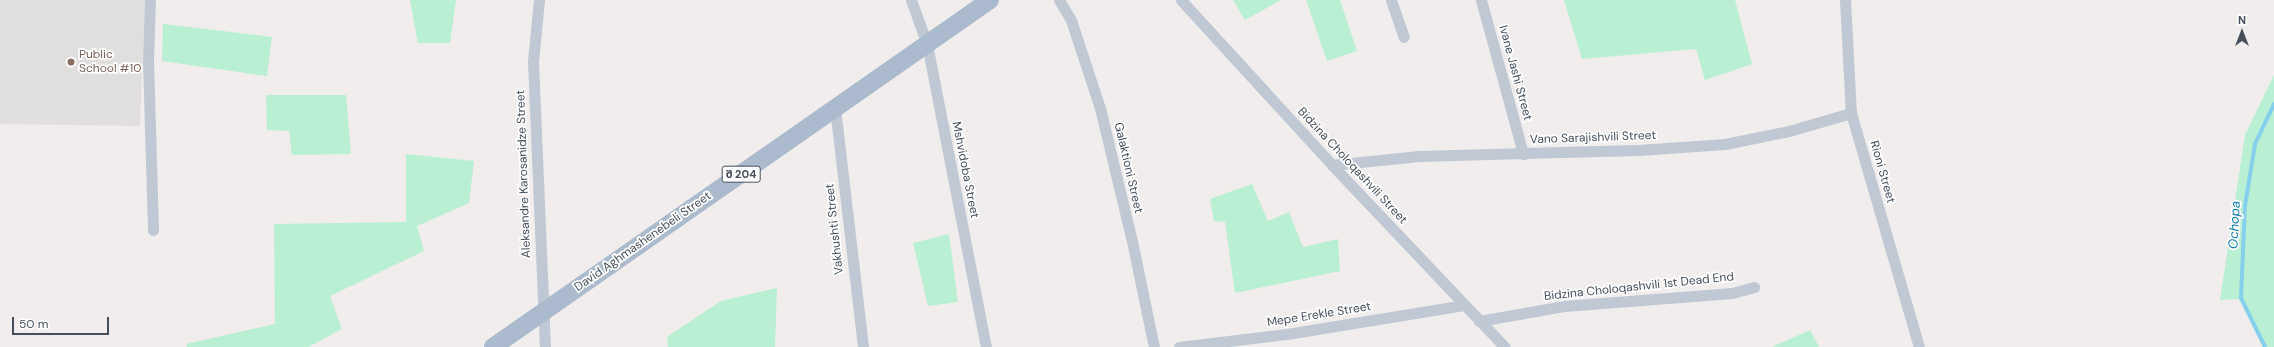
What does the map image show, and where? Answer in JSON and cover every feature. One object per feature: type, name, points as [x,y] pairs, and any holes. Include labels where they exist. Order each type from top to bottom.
[{"type":"main road","name":"David Aghmashenebeli Street","points":[[493,347],[990,0]]},
{"type":"street","points":[[150,0],[148,60],[153,230]]},
{"type":"street","name":"Aleksandre Karosanidze Street","points":[[539,0],[533,61],[545,347]]},
{"type":"street","name":"Mshvidoba Street","points":[[911,0],[927,44],[986,347]]},
{"type":"street","name":"Galaktioni Street","points":[[1059,0],[1070,20],[1100,108],[1132,241],[1154,347]]},
{"type":"street","name":"Bidzina Choloqashvili Street","points":[[1181,0],[1332,164],[1505,347]]},
{"type":"street","points":[[1391,0],[1404,37]]},
{"type":"street","name":"Ivane Jashi Street","points":[[1482,0],[1523,154]]},
{"type":"street","name":"Rioni Street","points":[[1845,0],[1851,113],[1919,347]]},
{"type":"street","name":"Vakhushti Street","points":[[835,108],[863,347]]},
{"type":"street","name":"Vano Sarajishvili Street","points":[[1332,164],[1419,156],[1638,150],[1725,144],[1788,131],[1851,113]]},
{"type":"street","name":"Bidzina Choloqashvili 1st Dead End","points":[[1479,321],[1564,306],[1732,293],[1754,287]]},
{"type":"street","name":"Mepe Erekle Street","points":[[1178,347],[1287,334],[1464,305]]},
{"type":"shaded area","name":"Public School #10","points":[[0,0],[145,0],[140,126],[0,124]]},
{"type":"green space","points":[[410,0],[456,0],[450,43],[418,43]]},
{"type":"green space","points":[[1233,0],[1281,0],[1245,20]]},
{"type":"green space","points":[[1306,0],[1340,0],[1357,51],[1327,61]]},
{"type":"green space","points":[[1564,0],[1735,0],[1752,64],[1705,80],[1696,49],[1582,59]]},
{"type":"green space","points":[[163,24],[272,37],[267,76],[162,61]]},
{"type":"green space","points":[[2274,75],[2274,347],[2265,347],[2241,299],[2220,300],[2245,135]]},
{"type":"green space","points":[[266,95],[346,95],[351,154],[292,155],[289,131],[267,130]]},
{"type":"green space","points":[[406,154],[474,161],[469,203],[417,226],[424,251],[330,296],[342,329],[308,347],[187,347],[186,344],[275,324],[274,224],[406,222]]},
{"type":"green space","points":[[1252,184],[1268,221],[1289,212],[1303,247],[1338,239],[1340,271],[1235,293],[1225,222],[1214,221],[1210,199]]},
{"type":"green space","points":[[949,234],[958,302],[928,306],[913,243]]},
{"type":"green space","points":[[777,288],[775,347],[668,347],[667,337],[721,301]]},
{"type":"green space","points":[[1810,330],[1819,347],[1772,347]]},
{"type":"waterway","name":"Ochopa","points":[[2265,347],[2241,298],[2245,206],[2255,144],[2274,104]]},
{"type":"place","name":"Public School #10","points":[[71,62]]}]
